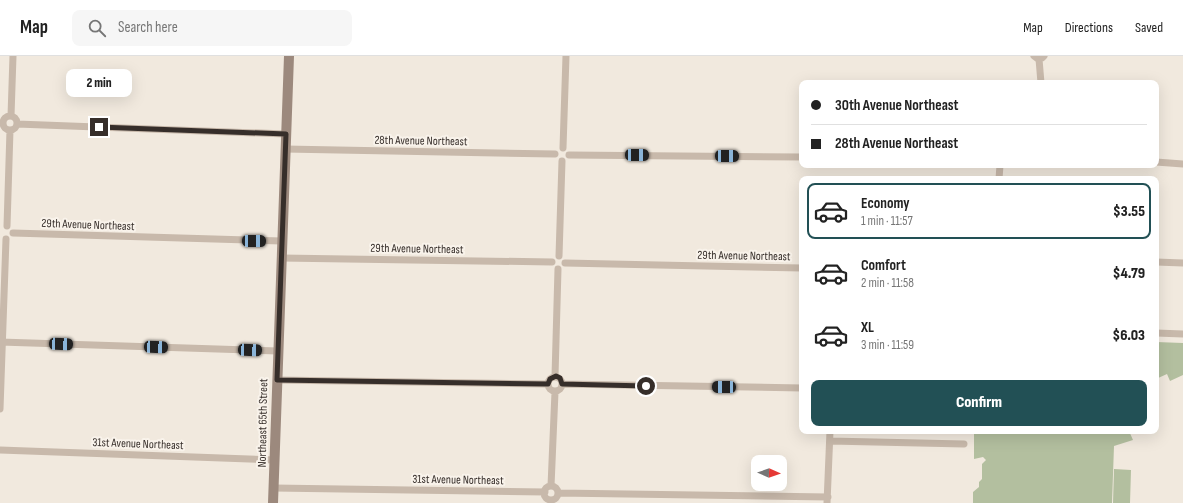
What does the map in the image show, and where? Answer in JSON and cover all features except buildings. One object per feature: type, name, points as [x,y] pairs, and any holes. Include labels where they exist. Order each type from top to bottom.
[{"type":"main road","name":"Northeast 65th Street","points":[[274,503],[281,258],[289,56]]},
{"type":"street","points":[[11,116],[13,56]]},
{"type":"street","points":[[563,148],[566,56]]},
{"type":"street","points":[[1039,57],[1041,80]]},
{"type":"street","points":[[10,130],[6,129],[1,124],[5,118],[11,116]]},
{"type":"street","points":[[11,116],[16,119],[17,124]]},
{"type":"street","points":[[17,124],[286,134]]},
{"type":"street","points":[[10,130],[14,129],[17,124]]},
{"type":"street","points":[[0,409],[3,238],[10,238],[13,233],[11,228],[3,228],[10,130]]},
{"type":"street","points":[[562,161],[557,159],[555,154],[557,150],[563,148]]},
{"type":"street","points":[[563,148],[567,150],[569,155]]},
{"type":"street","name":"28th Avenue Northeast","points":[[285,149],[555,154]]},
{"type":"street","points":[[569,155],[799,157]]},
{"type":"street","points":[[562,161],[568,158],[569,155]]},
{"type":"street","points":[[559,256],[562,161]]},
{"type":"street","points":[[1159,162],[1183,164]]},
{"type":"street","name":"29th Avenue Northeast","points":[[13,233],[282,241]]},
{"type":"street","points":[[558,269],[554,267],[552,262],[554,258],[559,256]]},
{"type":"street","points":[[558,269],[562,268],[565,263],[564,258],[559,256]]},
{"type":"street","name":"29th Avenue Northeast","points":[[281,258],[552,262]]},
{"type":"street","points":[[1159,262],[1183,263]]},
{"type":"street","name":"29th Avenue Northeast","points":[[565,263],[799,268]]},
{"type":"street","points":[[555,376],[558,269]]},
{"type":"street","points":[[1159,333],[1183,334]]},
{"type":"street","points":[[1,342],[278,351]]},
{"type":"street","points":[[555,376],[550,379],[548,384],[550,390],[555,392]]},
{"type":"street","points":[[555,376],[560,378],[562,384],[560,390],[555,392]]},
{"type":"street","points":[[277,380],[548,384]]},
{"type":"street","points":[[562,384],[799,388]]},
{"type":"street","points":[[551,486],[555,392]]},
{"type":"street","points":[[558,493],[828,500],[830,434]]},
{"type":"street","points":[[830,441],[964,444]]},
{"type":"street","name":"31st Avenue Northeast","points":[[0,450],[275,460]]},
{"type":"street","points":[[551,486],[546,489],[546,497],[551,501],[558,493]]},
{"type":"street","points":[[551,486],[556,489],[558,493]]},
{"type":"street","name":"31st Avenue Northeast","points":[[274,488],[545,492]]},
{"type":"green space","points":[[1159,342],[1183,343],[1183,375],[1170,381],[1167,374],[1159,378]]},
{"type":"green space","points":[[974,434],[1130,434],[1133,440],[1114,446],[1112,503],[973,503],[973,492],[979,487],[979,482],[982,479],[982,464],[986,460],[983,457],[974,459]]},
{"type":"green space","points":[[1114,469],[1131,470],[1130,503],[1113,503]]},
{"type":"route","points":[[99,127],[286,134],[277,380],[548,384],[551,377],[556,376],[562,380],[562,384],[646,386]]}]
